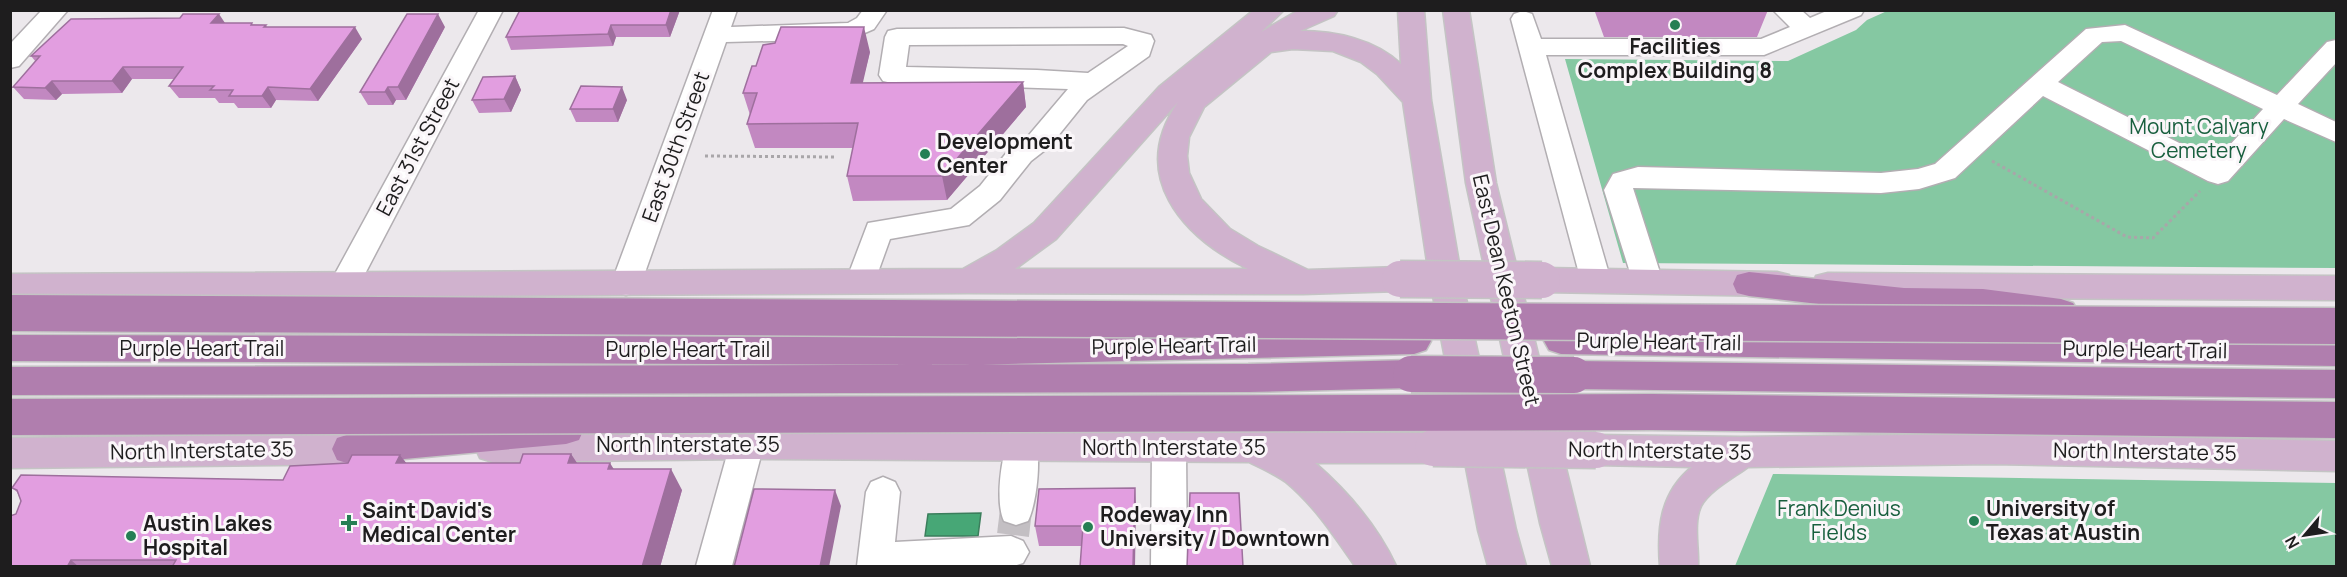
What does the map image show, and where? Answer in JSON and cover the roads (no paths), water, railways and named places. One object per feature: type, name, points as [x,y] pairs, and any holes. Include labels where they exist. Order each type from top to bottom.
[{"type":"highway","points":[[1749,284],[1904,301],[1983,302],[2010,305],[2337,350]]},
{"type":"highway","name":"Purple Heart Trail","points":[[10,313],[2337,326]]},
{"type":"highway","name":"Purple Heart Trail","points":[[10,381],[1248,378],[1561,341],[2337,350]]},
{"type":"highway","name":"Purple Heart Trail","points":[[10,348],[965,351],[1413,357],[1574,375],[2337,384]]},
{"type":"highway","points":[[1647,376],[1887,399],[2337,432]]},
{"type":"highway","points":[[350,449],[916,398],[1095,378]]},
{"type":"highway","points":[[10,417],[1216,415],[1451,412],[2337,420]]},
{"type":"main road","points":[[968,281],[1008,258],[1045,231],[1169,94],[1271,10]]},
{"type":"main road","points":[[1303,282],[1219,237],[1183,200],[1170,160],[1173,136],[1195,99],[1262,44],[1309,15],[1325,10]]},
{"type":"main road","points":[[1412,10],[1418,100],[1445,275],[1497,530],[1507,567]]},
{"type":"main road","name":"East Dean Keeton Street","points":[[1456,10],[1481,183],[1571,567]]},
{"type":"main road","points":[[1262,44],[1292,39],[1338,42],[1366,52],[1386,64],[1403,80],[1418,100]]},
{"type":"main road","points":[[10,286],[53,293],[345,283],[1303,282],[1400,279],[2337,288]]},
{"type":"main road","name":"North Interstate 35","points":[[10,453],[747,444],[1741,452],[1992,449],[2337,456]]},
{"type":"main road","points":[[1257,449],[1298,470],[1327,498],[1353,530],[1376,567]]},
{"type":"main road","points":[[1679,567],[1677,522],[1683,499],[1691,487],[1741,452]]},
{"type":"street","points":[[10,60],[56,10]]},
{"type":"street","name":"East 31st Street","points":[[345,283],[491,10]]},
{"type":"street","points":[[721,23],[851,31],[861,28],[871,19],[875,10]]},
{"type":"street","points":[[951,36],[954,10]]},
{"type":"street","points":[[1785,10],[1808,29]]},
{"type":"street","points":[[1531,47],[1764,47],[1852,10]]},
{"type":"street","points":[[1523,20],[1596,281]]},
{"type":"street","points":[[1648,282],[1618,190],[1623,181],[1638,177],[1890,182],[1919,179],[1945,171],[2095,34],[2123,22],[2280,107],[2337,134]]},
{"type":"street","name":"East 30th Street","points":[[627,284],[721,23]]},
{"type":"street","points":[[861,281],[878,230],[959,218],[990,193],[1020,154],[1038,141],[1078,94],[1140,50],[1142,41],[1124,36],[897,37],[892,75],[1037,78],[1092,82]]},
{"type":"street","points":[[2040,84],[2218,174],[2337,48]]},
{"type":"street","points":[[10,348],[53,293]]},
{"type":"street","points":[[714,567],[747,444]]},
{"type":"street","points":[[883,492],[875,563],[1013,541],[1022,447]]},
{"type":"street","points":[[1169,448],[1169,567]]},
{"type":"tunnel","points":[[1013,535],[1016,510]]},
{"type":"place","name":"Facilities Complex Building 8","points":[[1675,25]]},
{"type":"place","name":"Development Center","points":[[925,154]]},
{"type":"place","name":"University of Texas at Austin","points":[[1974,521]]},
{"type":"place","name":"Saint David's Medical Center","points":[[349,523]]},
{"type":"place","name":"Rodeway Inn University / Downtown","points":[[1088,527]]},
{"type":"place","name":"Austin Lakes Hospital","points":[[131,536]]},
{"type":"park label","name":"Mount Calvary Cemetery","points":[[2199,139]]},
{"type":"park label","name":"Frank Denius Fields","points":[[1839,521]]}]
